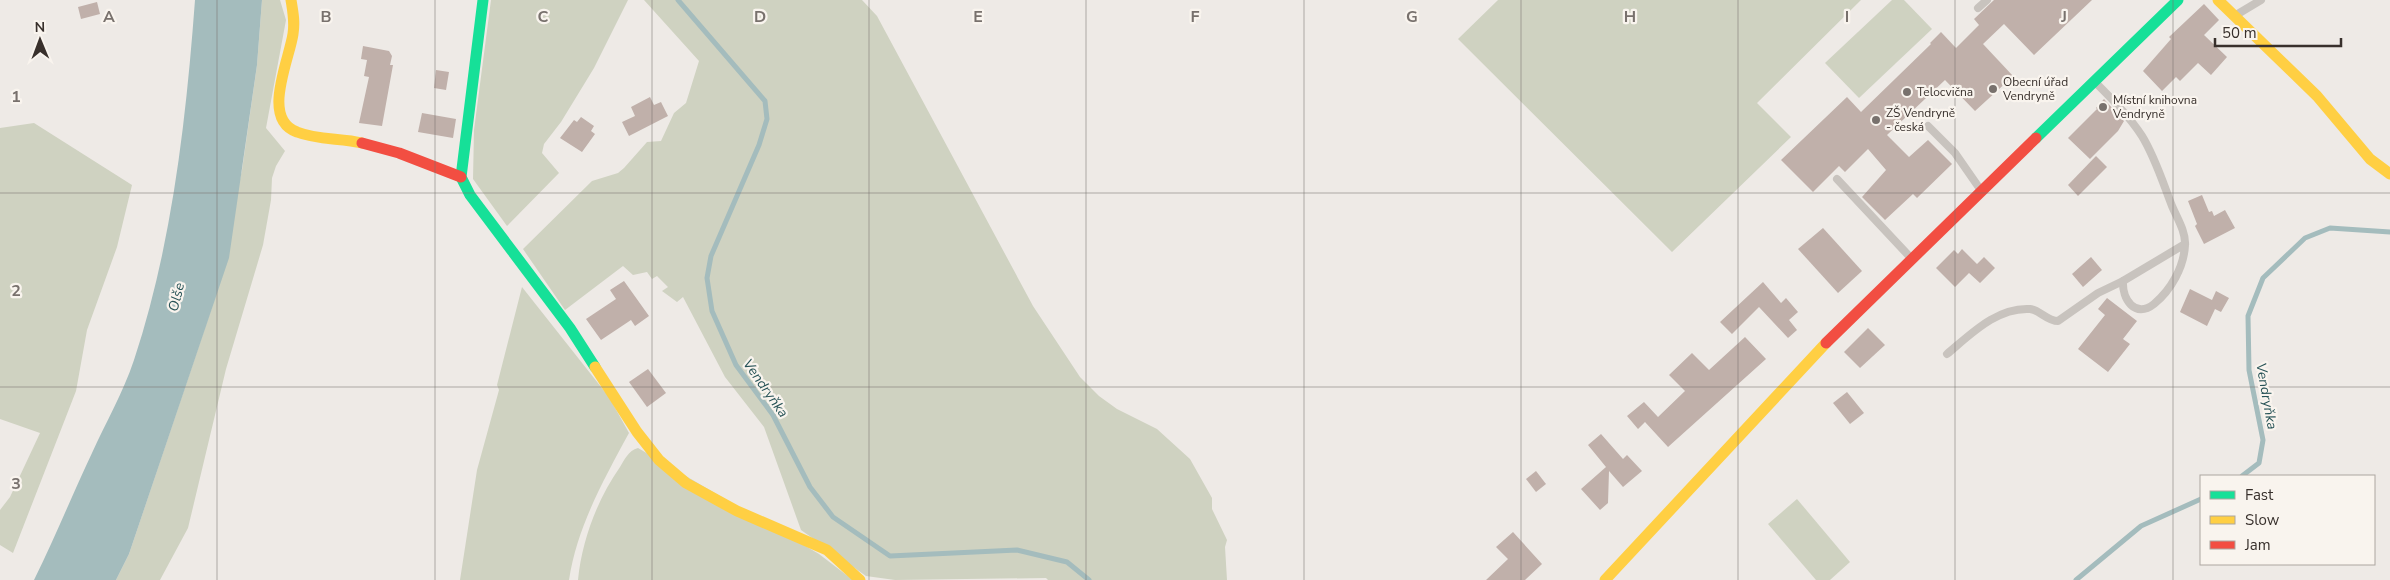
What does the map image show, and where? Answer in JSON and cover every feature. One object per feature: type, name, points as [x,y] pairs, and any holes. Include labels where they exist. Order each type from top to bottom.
[{"type":"street","points":[[290,0],[296,16],[295,30],[280,92],[282,122],[297,132],[338,138],[400,152],[462,177]]},
{"type":"street","points":[[482,0],[462,177],[470,195],[570,328],[637,432],[659,460],[686,483],[737,511],[827,550],[860,580]]},
{"type":"street","points":[[1605,580],[1819,351],[2178,0]]},
{"type":"street","points":[[2218,0],[2317,96],[2370,159],[2390,174]]},
{"type":"lane","points":[[1978,8],[1987,0]]},
{"type":"lane","points":[[2235,16],[2261,0]]},
{"type":"lane","points":[[2095,82],[2126,115],[2142,138],[2156,167],[2185,244],[2183,261],[2175,278],[2148,309],[2138,310],[2129,304],[2124,297],[2123,280]]},
{"type":"lane","points":[[1928,126],[1955,153],[1975,185],[1981,191]]},
{"type":"lane","points":[[1837,179],[1912,258]]},
{"type":"lane","points":[[1947,354],[1996,316],[2032,309],[2053,321],[2058,321],[2098,293],[2185,244]]},
{"type":"green space","points":[[262,0],[280,0],[286,20],[266,128],[285,151],[276,166],[272,178],[271,200],[263,245],[226,369],[188,528],[160,580],[116,580],[129,554],[212,307],[242,170],[257,65]]},
{"type":"green space","points":[[491,0],[628,0],[594,68],[561,122],[544,144],[542,153],[559,173],[507,226],[473,179],[474,130]]},
{"type":"green space","points":[[644,0],[862,0],[877,16],[1033,306],[1080,377],[1099,396],[1117,409],[1157,429],[1190,459],[1212,498],[1212,509],[1227,540],[1225,547],[1227,580],[1048,580],[1046,578],[895,580],[866,576],[801,530],[764,427],[725,377],[683,297],[677,302],[662,291],[668,287],[657,276],[652,279],[647,272],[633,275],[623,266],[565,310],[523,249],[592,181],[618,173],[647,142],[661,141],[674,113],[686,103],[699,61]]},
{"type":"green space","points":[[1498,0],[1861,0],[1757,103],[1791,137],[1672,252],[1458,39]]},
{"type":"green space","points":[[1892,0],[1904,0],[1932,29],[1859,98],[1825,63]]},
{"type":"green space","points":[[34,123],[132,185],[117,247],[87,330],[76,391],[13,553],[0,545],[0,510],[10,497],[40,433],[0,419],[0,128]]},
{"type":"green space","points":[[522,287],[609,397],[629,433],[601,486],[585,522],[578,541],[569,580],[460,580],[477,470],[499,390],[497,385]]},
{"type":"green space","points":[[638,448],[819,554],[853,580],[578,580],[587,535],[604,493],[625,458],[629,453]]},
{"type":"green space","points":[[1797,499],[1850,562],[1830,580],[1816,580],[1768,524]]},
{"type":"water","name":"Olše","points":[[195,0],[262,0],[257,65],[229,258],[129,554],[116,580],[34,580],[125,384],[147,316],[168,227],[182,137]]},
{"type":"building","points":[[1994,0],[2092,0],[2034,55],[2004,24],[1983,44],[2013,76],[1975,111],[1945,80],[1887,135],[1909,157],[1928,140],[1952,164],[1917,198],[1913,194],[1885,220],[1862,197],[1886,170],[1868,149],[1845,172],[1839,166],[1813,192],[1781,160],[1847,97],[1861,112],[1941,32],[1956,48],[1979,25],[1974,19]]},
{"type":"building","points":[[97,2],[100,14],[81,19],[78,7]]},
{"type":"building","points":[[2204,4],[2219,20],[2204,35],[2227,57],[2211,75],[2198,63],[2180,81],[2176,77],[2162,91],[2143,71],[2171,39],[2169,37]]},
{"type":"building","points":[[363,46],[389,51],[392,56],[390,65],[393,65],[382,126],[359,123],[369,77],[364,76],[367,60],[361,59]]},
{"type":"building","points":[[436,70],[449,72],[446,90],[434,88]]},
{"type":"building","points":[[650,97],[654,105],[661,102],[668,116],[629,136],[622,122],[635,116],[631,107]]},
{"type":"building","points":[[2104,99],[2124,121],[2118,131],[2090,159],[2068,138],[2097,109]]},
{"type":"building","points":[[422,113],[456,119],[453,138],[418,132]]},
{"type":"building","points":[[581,117],[594,126],[591,131],[595,134],[582,152],[560,138],[574,120],[577,122]]},
{"type":"building","points":[[2096,156],[2107,167],[2078,196],[2068,185]]},
{"type":"building","points":[[2202,195],[2209,212],[2212,211],[2214,216],[2225,210],[2235,228],[2204,244],[2195,226],[2197,224],[2188,201]]},
{"type":"building","points":[[1823,228],[1862,271],[1838,293],[1798,249]]},
{"type":"building","points":[[1962,249],[1977,264],[1984,257],[1995,268],[1980,283],[1969,273],[1955,287],[1936,268],[1954,250],[1958,254]]},
{"type":"building","points":[[2091,257],[2102,270],[2083,287],[2072,274]]},
{"type":"building","points":[[624,281],[649,316],[635,326],[631,320],[601,340],[586,319],[616,299],[610,290]]},
{"type":"building","points":[[1763,282],[1781,303],[1786,298],[1798,312],[1789,320],[1797,330],[1788,338],[1759,307],[1732,334],[1720,322]]},
{"type":"building","points":[[2190,289],[2212,300],[2216,291],[2229,298],[2221,312],[2215,309],[2207,326],[2180,312]]},
{"type":"building","points":[[2107,298],[2137,321],[2123,339],[2130,344],[2108,372],[2078,349],[2105,315],[2098,309]]},
{"type":"building","points":[[1868,328],[1885,345],[1860,368],[1844,352]]},
{"type":"building","points":[[1745,337],[1766,359],[1668,447],[1645,422],[1638,429],[1627,416],[1644,402],[1658,417],[1685,391],[1669,375],[1692,353],[1709,370]]},
{"type":"building","points":[[648,369],[666,393],[647,407],[629,382]]},
{"type":"building","points":[[1847,392],[1864,413],[1850,424],[1833,403]]},
{"type":"building","points":[[1601,434],[1623,459],[1627,455],[1642,471],[1623,487],[1609,471],[1608,503],[1600,510],[1581,489],[1606,467],[1588,445]]},
{"type":"building","points":[[1536,471],[1546,484],[1536,492],[1526,479]]},
{"type":"building","points":[[1513,532],[1542,564],[1525,580],[1486,580],[1508,559],[1496,547]]},
{"type":"waterway","name":"Vendryňka","points":[[678,0],[765,101],[767,119],[759,145],[711,256],[707,278],[712,311],[736,365],[773,415],[810,487],[833,517],[890,556],[1017,550],[1067,562],[1089,580]]},
{"type":"waterway","name":"Vendryňka","points":[[2243,475],[2259,463],[2263,440],[2249,370],[2248,316],[2263,278],[2305,238],[2330,228],[2390,232]]},
{"type":"waterway","name":"Vendryňka","points":[[2076,580],[2141,526],[2200,499]]},
{"type":"traffic: fast","points":[[483,0],[461,177],[470,195],[570,328],[595,367]]},
{"type":"traffic: fast","points":[[2036,138],[2178,0]]},
{"type":"traffic: slow","points":[[291,0],[294,30],[280,88],[279,102],[281,115],[286,125],[305,135],[362,143]]},
{"type":"traffic: slow","points":[[2218,0],[2317,96],[2370,159],[2390,174]]},
{"type":"traffic: slow","points":[[1605,580],[1826,343]]},
{"type":"traffic: slow","points":[[595,367],[637,432],[659,460],[686,483],[737,511],[827,550],[860,580]]},
{"type":"traffic: jam","points":[[1826,343],[2036,138]]},
{"type":"traffic: jam","points":[[362,143],[399,153],[461,177]]},
{"type":"place","name":"Obecní úřad Vendryně","points":[[1993,89]]},
{"type":"place","name":"Telocvična","points":[[1907,92]]},
{"type":"place","name":"Místní knihovna Vendryně","points":[[2103,107]]},
{"type":"place","name":"ZŠ Vendryně - česká","points":[[1876,120]]}]
